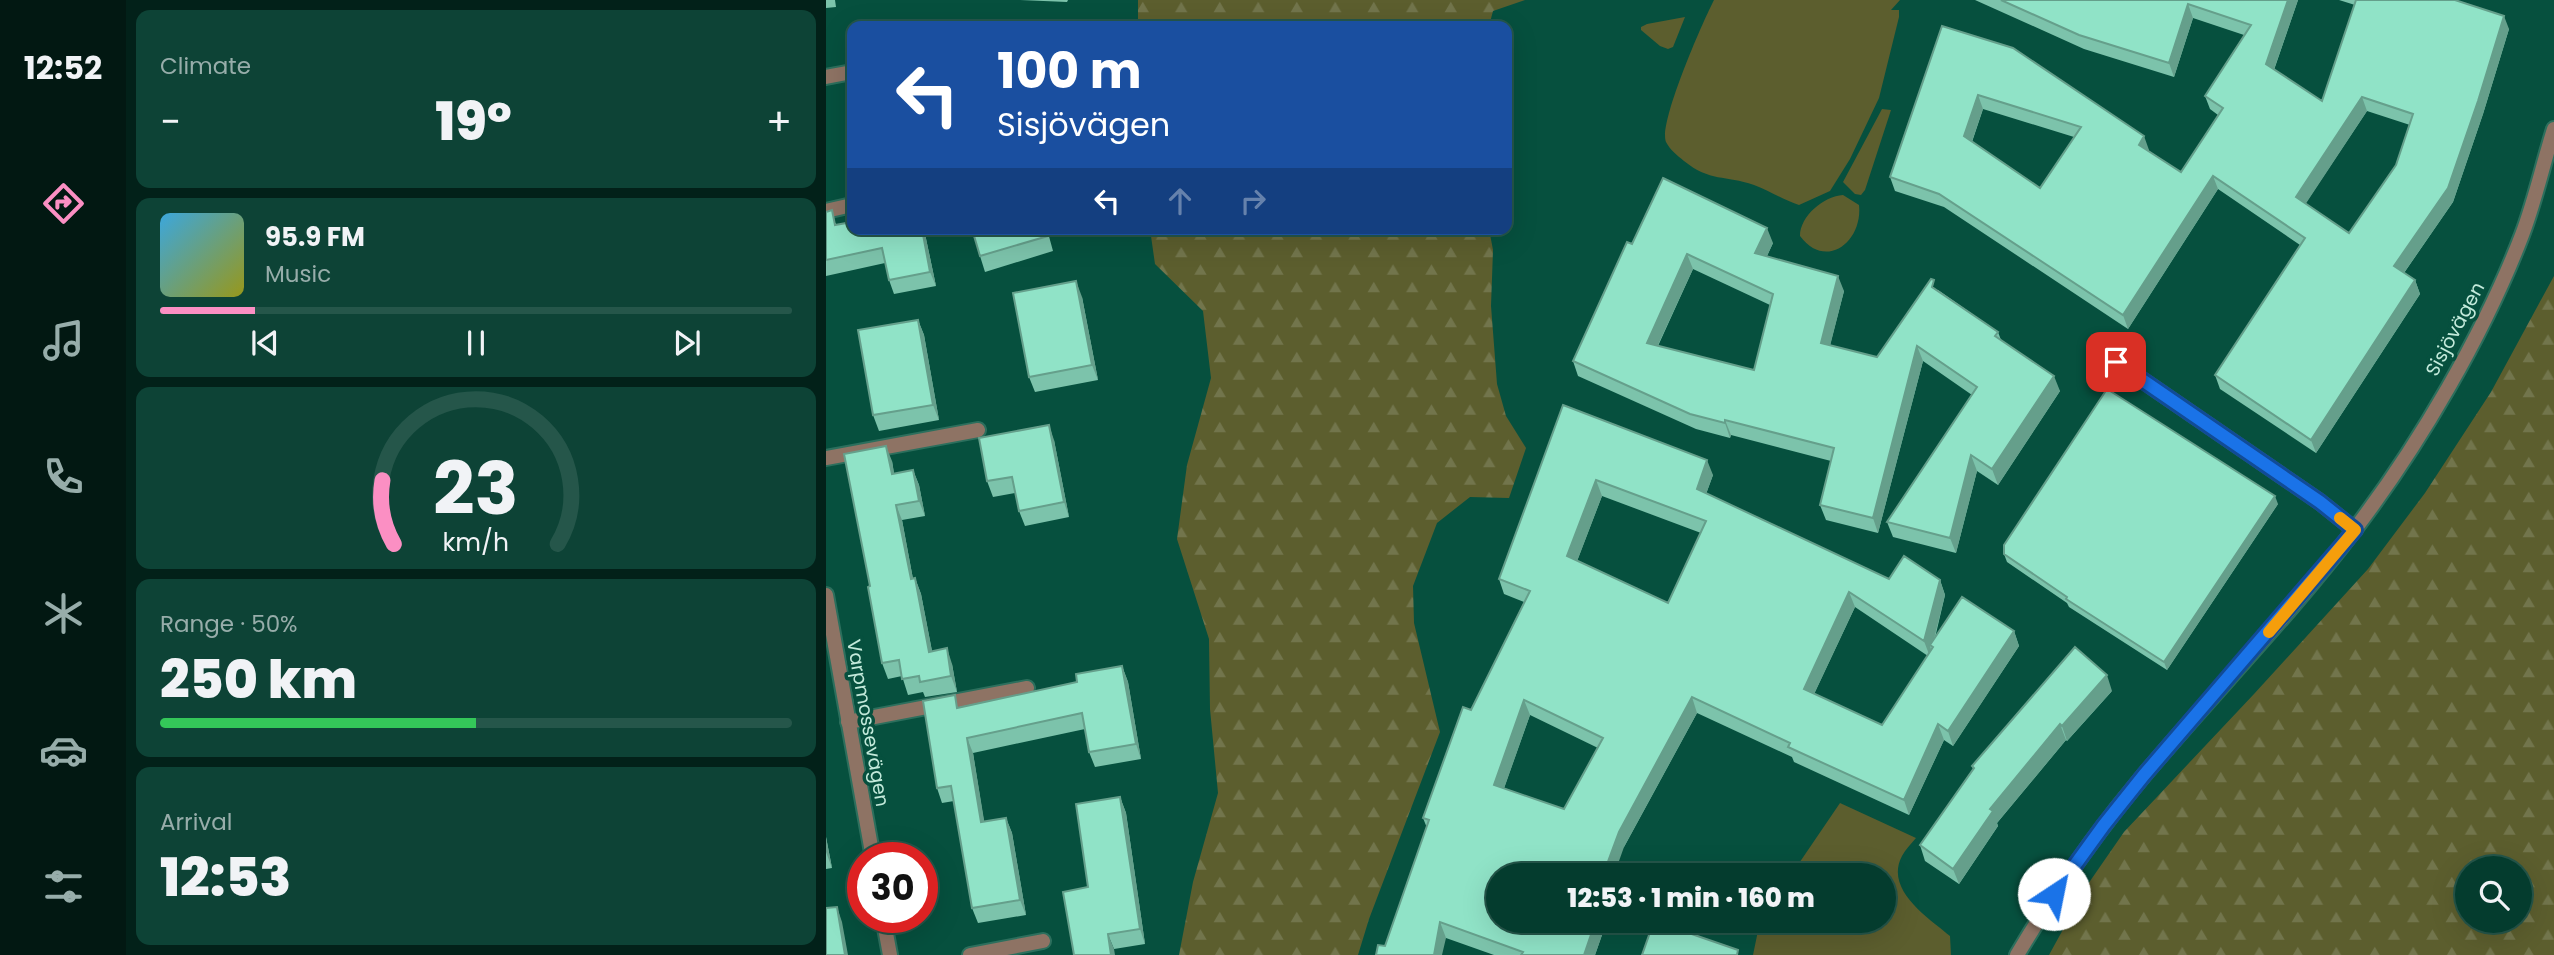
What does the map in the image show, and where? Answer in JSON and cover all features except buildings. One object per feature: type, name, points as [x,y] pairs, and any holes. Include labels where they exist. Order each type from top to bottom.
[{"type":"street","points":[[826,77],[847,73]]},
{"type":"street","name":"Sisjövägen","points":[[2017,955],[2067,874],[2104,825],[2355,530],[2419,436],[2483,321],[2523,232],[2554,129]]},
{"type":"street","points":[[826,211],[847,206]]},
{"type":"street","points":[[2116,362],[2320,502],[2355,530]]},
{"type":"street","points":[[826,458],[978,430]]},
{"type":"street","name":"Varpmossevägen","points":[[826,596],[870,842]]},
{"type":"street","points":[[848,722],[1027,688]]},
{"type":"street","points":[[886,933],[890,955]]},
{"type":"street","points":[[970,955],[1043,941]]},
{"type":"green space","points":[[1138,0],[1525,0],[1493,11],[1490,21],[1138,21]]},
{"type":"green space","points":[[1714,0],[1900,0],[1891,10],[1899,10],[1899,17],[1879,98],[1850,159],[1830,191],[1799,205],[1754,185],[1710,175],[1693,168],[1666,142],[1665,132],[1675,95]]},
{"type":"green space","points":[[1685,17],[1673,47],[1668,49],[1660,46],[1641,30],[1641,27],[1647,24]]},
{"type":"green space","points":[[1882,109],[1891,110],[1865,190],[1861,195],[1855,194],[1843,182]]},
{"type":"green space","points":[[1843,195],[1859,205],[1859,218],[1849,240],[1831,251],[1821,251],[1810,246],[1800,236],[1804,221],[1821,203]]},
{"type":"green space","points":[[1151,235],[1490,235],[1493,250],[1491,306],[1497,384],[1506,416],[1526,448],[1509,498],[1470,497],[1437,523],[1413,586],[1414,623],[1440,732],[1369,919],[1358,955],[1179,955],[1193,882],[1218,793],[1210,709],[1209,639],[1177,539],[1187,465],[1211,378],[1203,311],[1155,264]]},
{"type":"green space","points":[[2554,276],[2554,955],[2049,955],[2088,884],[2124,832],[2368,569],[2425,493],[2491,392]]},
{"type":"green space","points":[[1840,803],[1916,838],[1902,856],[1898,868],[1899,880],[1911,902],[1950,936],[1951,955],[1753,955],[1758,933],[1896,933],[1896,863],[1799,863]]},
{"type":"slow traffic","points":[[2269,632],[2355,530],[2340,518]]},
{"type":"route","points":[[2054,894],[2144,775],[2355,530],[2320,502],[2116,362]]}]
